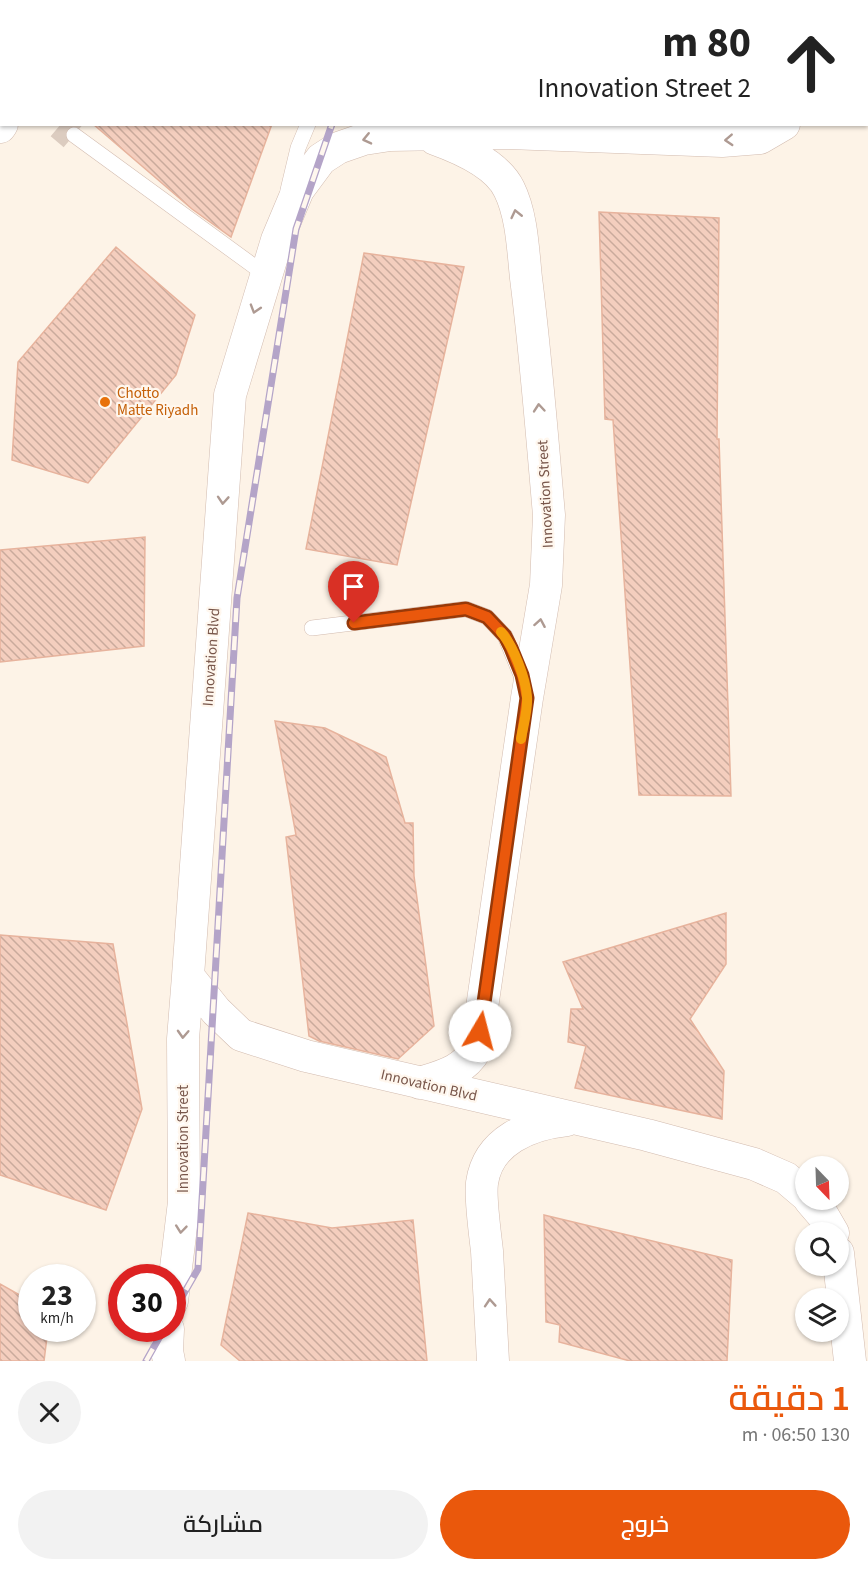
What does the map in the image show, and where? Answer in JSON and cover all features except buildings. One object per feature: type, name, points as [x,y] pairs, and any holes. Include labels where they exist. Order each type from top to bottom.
[{"type":"street","name":"Innovation Blvd","points":[[780,126],[759,138],[722,141],[505,133],[390,135],[364,139],[338,148],[321,159],[298,190],[277,240],[230,395],[188,976],[216,1011],[241,1035],[306,1056],[647,1135],[754,1164],[786,1178],[795,1186]]},
{"type":"street","name":"Innovation Street","points":[[420,1083],[446,1075],[461,1067],[470,1060],[476,1049],[527,698],[546,585],[549,515],[531,316],[521,238],[509,189],[501,177],[461,148],[422,135]]},
{"type":"street","name":"Innovation Street","points":[[176,1264],[184,1202],[183,1039],[188,976]]},
{"type":"street","points":[[494,1361],[482,1183],[487,1168],[504,1142],[516,1133],[534,1125],[578,1119]]},
{"type":"street","points":[[841,1276],[850,1361]]},
{"type":"street","points":[[167,1342],[169,1361]]},
{"type":"lane","points":[[277,240],[298,148],[307,126]]},
{"type":"lane","points":[[464,126],[505,133]]},
{"type":"lane","points":[[74,135],[266,275]]},
{"type":"lane","points":[[312,628],[466,609],[487,617],[505,636],[522,675],[527,698]]},
{"type":"tunnel","points":[[63,126],[74,135]]},
{"type":"railway","points":[[186,1290],[198,1269],[237,598],[296,229],[331,126]]},
{"type":"railway","points":[[146,1361],[157,1342]]},
{"type":"slow traffic","points":[[501,632],[511,648],[522,675],[527,698],[521,739]]},
{"type":"place","name":"Chotto Matte Riyadh","points":[[105,402]]},
{"type":"route","points":[[354,623],[466,609],[487,617],[505,636],[522,675],[527,698],[480,1031]]}]
